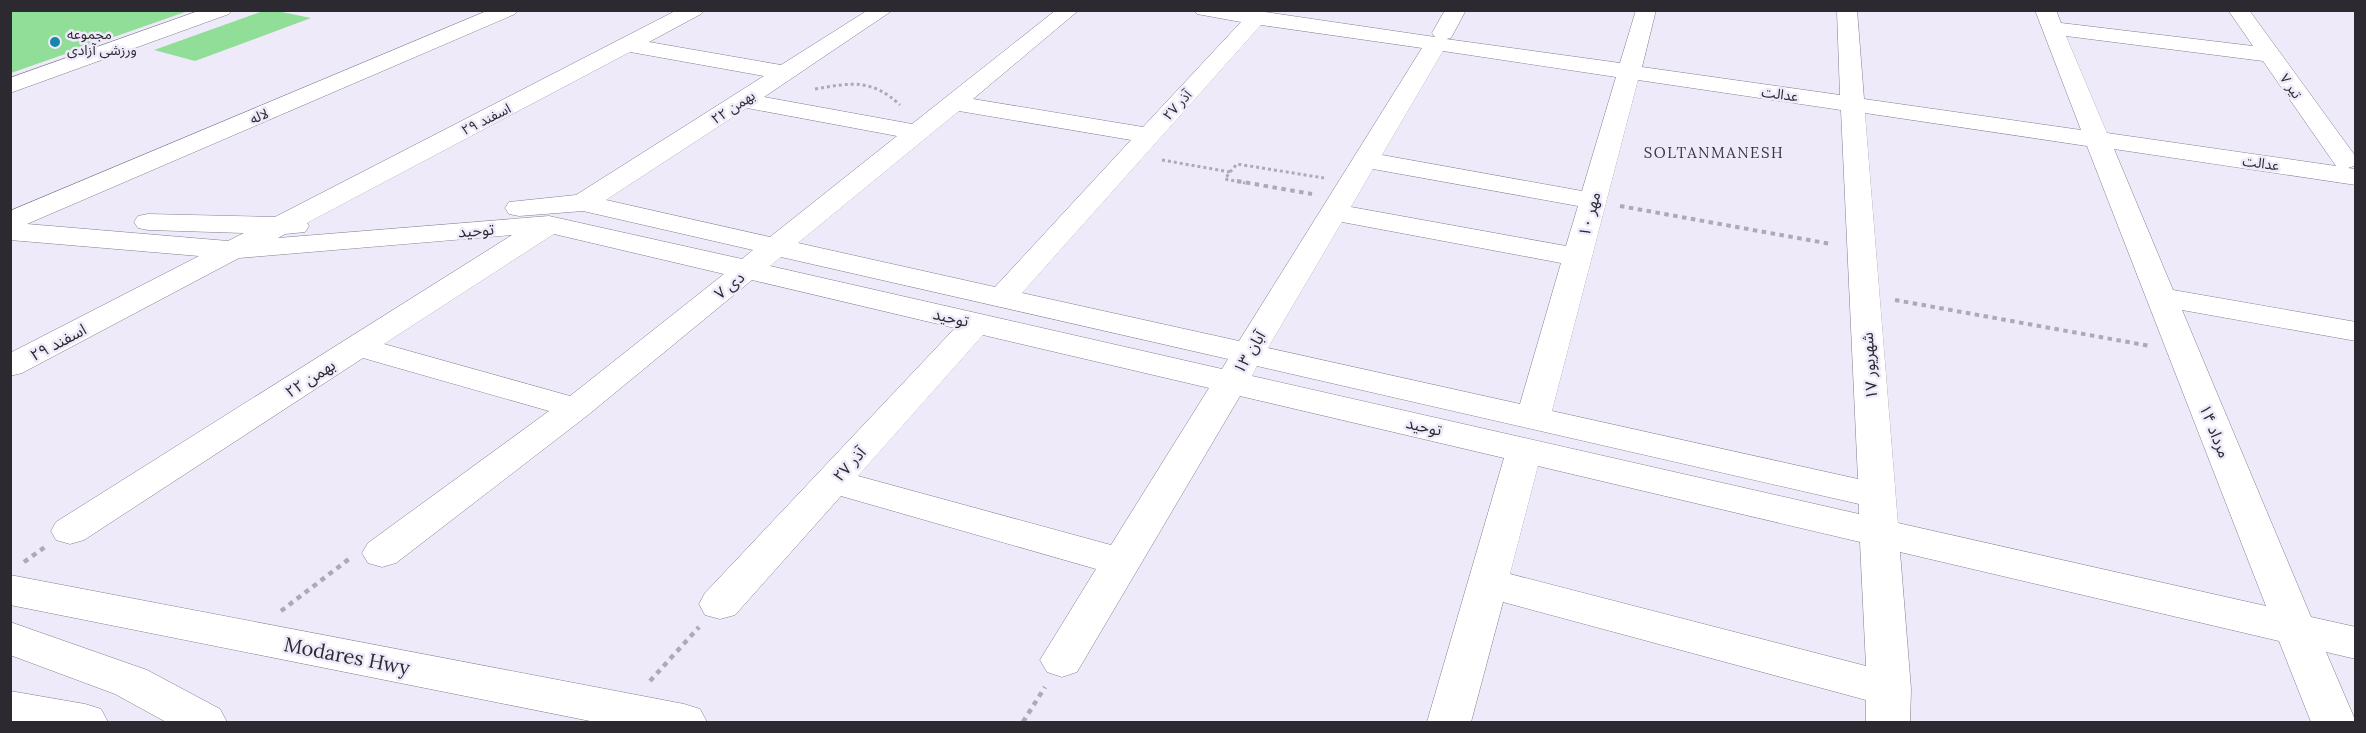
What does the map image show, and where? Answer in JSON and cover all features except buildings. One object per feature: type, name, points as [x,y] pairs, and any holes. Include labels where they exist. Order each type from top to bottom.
[{"type":"main road","points":[[10,86],[222,10]]},
{"type":"main road","name":"لاله","points":[[12,218],[478,10]]},
{"type":"main road","name":"لاله","points":[[12,218],[508,10]]},
{"type":"main road","name":"۲۹ اسفند","points":[[10,366],[694,10]]},
{"type":"main road","name":"۲۲ بهمن","points":[[583,203],[884,10]]},
{"type":"main road","name":"۷ دی","points":[[382,553],[576,408],[1070,10]]},
{"type":"main road","name":"عدالت","points":[[1204,10],[1439,38],[2352,167]]},
{"type":"main road","name":"عدالت","points":[[1288,10],[1439,38]]},
{"type":"main road","name":"۱۳ آبان","points":[[1062,660],[1456,10]]},
{"type":"main road","name":"۱۰ مهر","points":[[1449,723],[1646,10]]},
{"type":"main road","name":"۷ تیر","points":[[2238,10],[2352,167]]},
{"type":"main road","name":"۱۷ شهریور","points":[[1844,11],[1862,249],[1889,706]]},
{"type":"main road","name":"۲۷ آذر","points":[[720,604],[1256,18]]},
{"type":"main road","points":[[2049,20],[2270,55]]},
{"type":"main road","name":"۱۴ مرداد","points":[[2049,20],[2333,723]]},
{"type":"main road","points":[[629,45],[786,73]]},
{"type":"main road","points":[[743,100],[918,133]]},
{"type":"main road","points":[[955,103],[1149,135]]},
{"type":"main road","points":[[1348,188],[1593,201]]},
{"type":"main road","points":[[1348,188],[1578,257]]},
{"type":"main road","name":"توحید","points":[[12,218],[278,227],[583,203],[776,247],[1231,382],[1529,434],[1878,513],[2295,629],[2355,643]]},
{"type":"main road","name":"توحید","points":[[12,218],[232,250],[549,224],[748,270],[1248,354],[1529,434]]},
{"type":"main road","name":"۲۲ بهمن","points":[[70,531],[549,224]]},
{"type":"main road","points":[[2161,297],[2355,332]]},
{"type":"main road","points":[[358,347],[576,408]]},
{"type":"main road","points":[[833,481],[1122,562]]},
{"type":"main road","name":"Modares Hwy","points":[[15,577],[247,636],[684,723]]},
{"type":"main road","points":[[1488,583],[1889,706]]},
{"type":"main road","points":[[10,638],[131,682],[204,723]]},
{"type":"main road","points":[[10,709],[85,723]]},
{"type":"path","points":[[1131,155],[1230,172]]},
{"type":"path","points":[[1237,164],[1348,188],[1225,178],[1237,164]]},
{"type":"path","points":[[1593,201],[1862,249]]},
{"type":"path","points":[[1864,295],[2183,352]]},
{"type":"path","points":[[15,577],[70,531]]},
{"type":"path","points":[[247,636],[352,557],[382,553]]},
{"type":"path","points":[[623,711],[720,604]]},
{"type":"path","points":[[1023,723],[1062,660]]},
{"type":"green space","name":"مجموعه ورزشی آزادی","points":[[11,10],[188,10],[188,11],[11,73]]},
{"type":"green space","points":[[266,10],[311,18],[195,61],[154,50]]},
{"type":"place","name":"مجموعه ورزشی آزادی","points":[[55,42]]},
{"type":"district","name":"SOLTANMANESH","points":[[1714,153]]}]
